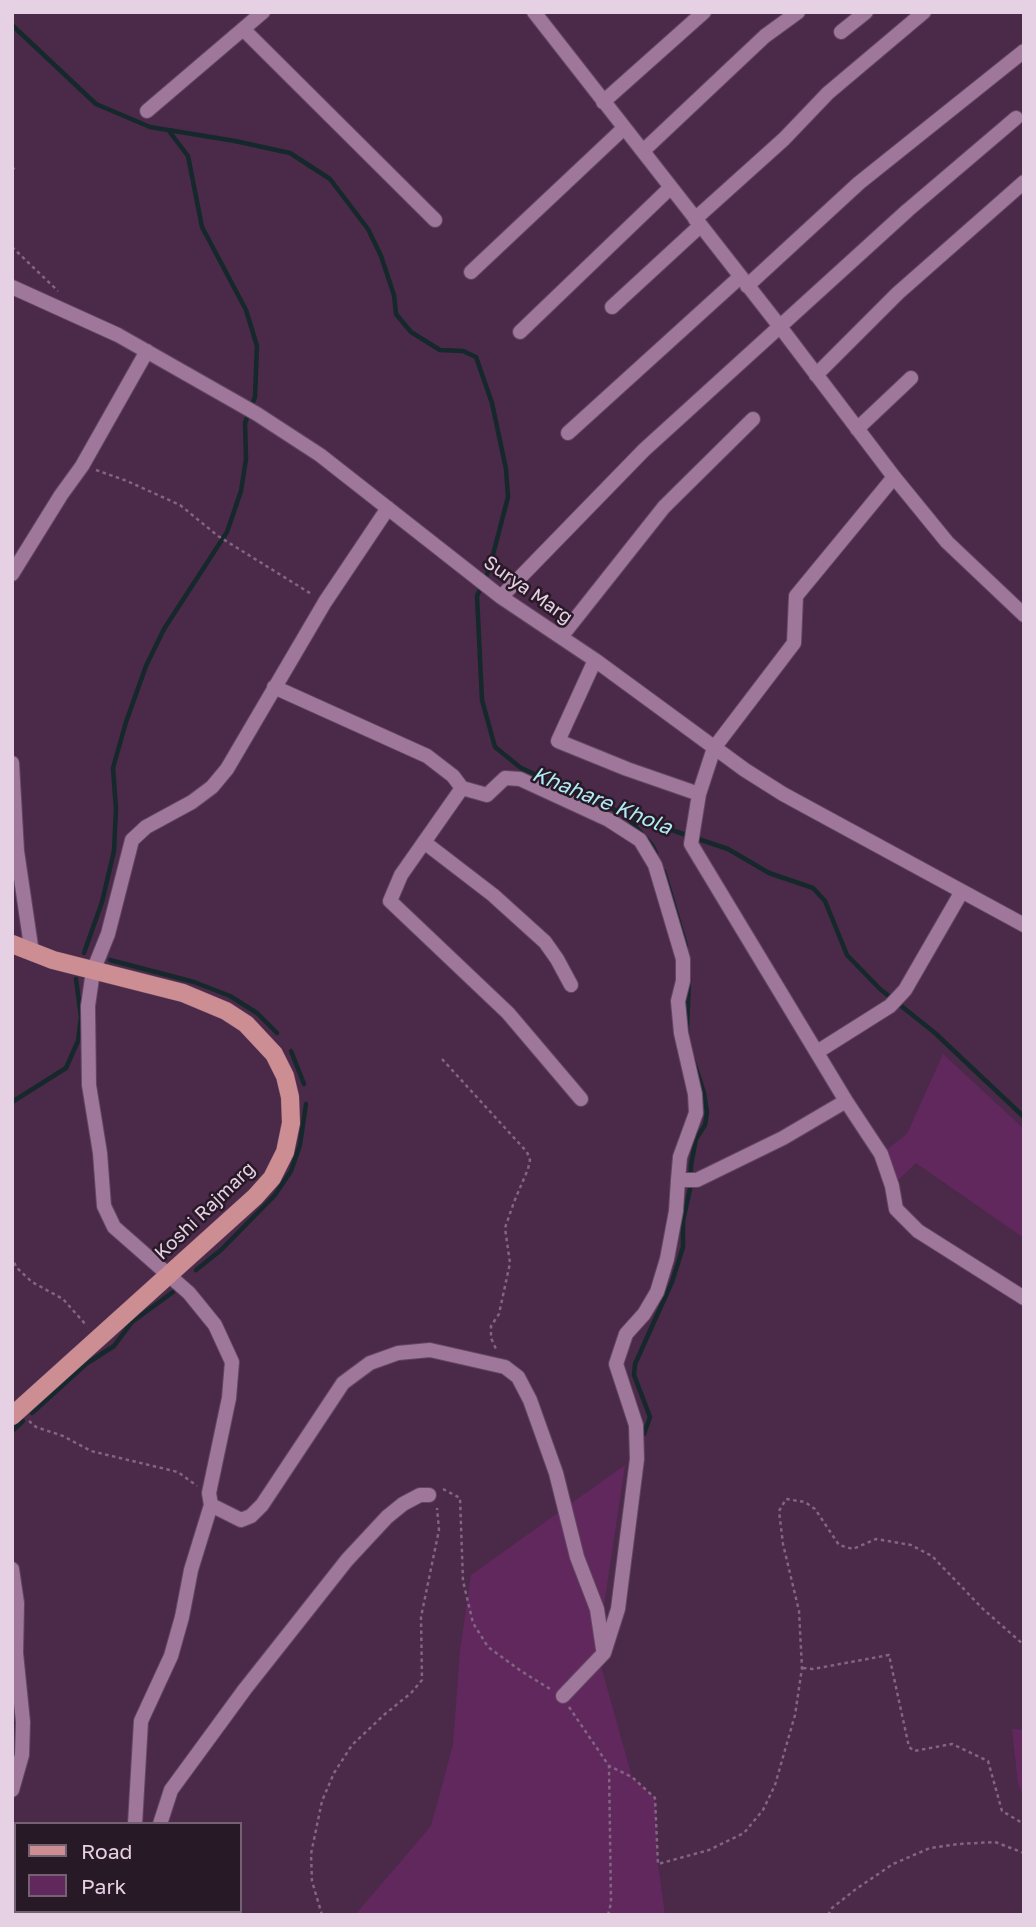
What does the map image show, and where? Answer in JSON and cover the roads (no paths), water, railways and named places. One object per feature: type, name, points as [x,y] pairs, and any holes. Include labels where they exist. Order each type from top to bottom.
[{"type":"main road","name":"Koshi Rajmarg","points":[[12,944],[32,953],[93,971],[183,993],[226,1011],[246,1024],[274,1054],[285,1076],[290,1097],[291,1123],[285,1153],[272,1178],[255,1197],[15,1413]]},
{"type":"street","points":[[147,111],[263,12]]},
{"type":"street","points":[[534,12],[894,477],[947,542],[1024,615]]},
{"type":"street","points":[[603,102],[704,12]]},
{"type":"street","points":[[643,151],[765,36],[798,12]]},
{"type":"street","points":[[841,33],[866,12]]},
{"type":"street","points":[[612,307],[828,93],[924,12]]},
{"type":"street","points":[[243,29],[435,220]]},
{"type":"street","points":[[568,433],[859,183],[1024,51]]},
{"type":"street","points":[[496,593],[644,450],[908,211],[1016,118]]},
{"type":"street","points":[[471,272],[624,128]]},
{"type":"street","points":[[816,375],[898,293],[1024,181]]},
{"type":"street","points":[[520,332],[670,188]]},
{"type":"street","name":"Surya Marg","points":[[12,287],[147,351],[257,414],[320,455],[496,593],[783,794],[1024,925]]},
{"type":"street","points":[[12,574],[82,466],[147,351]]},
{"type":"street","points":[[857,429],[911,378]]},
{"type":"street","points":[[561,636],[664,507],[753,419]]},
{"type":"street","points":[[894,477],[796,596],[794,643],[714,748],[699,794],[691,844],[846,1101],[881,1154],[892,1186],[896,1209],[918,1231],[1024,1298]]},
{"type":"street","points":[[135,1822],[141,1721],[171,1656],[182,1617],[210,1499],[229,1398],[232,1362],[215,1325],[189,1293],[114,1227],[104,1206],[100,1153],[89,1085],[88,1006],[93,971],[120,895],[125,862],[132,840],[146,827],[192,802],[212,787],[227,769],[325,602],[388,508]]},
{"type":"street","points":[[595,660],[558,741],[626,769],[699,794]]},
{"type":"street","points":[[274,687],[427,756],[453,776],[463,788],[487,795],[505,778],[520,779],[610,820],[640,839],[655,865],[683,959],[683,981],[678,1001],[681,1033],[695,1094],[696,1113],[680,1157],[686,1180],[657,1292],[644,1314],[626,1334],[616,1364],[636,1425],[637,1459],[618,1609],[604,1653],[563,1696]]},
{"type":"street","points":[[12,763],[17,851],[32,953]]},
{"type":"street","points":[[463,788],[401,874],[390,901],[508,1013],[580,1099]]},
{"type":"street","points":[[424,842],[493,895],[545,942],[571,985]]},
{"type":"street","points":[[817,1052],[890,1006],[905,990],[961,892]]},
{"type":"street","points":[[686,1180],[783,1138],[846,1101]]},
{"type":"street","points":[[210,1499],[241,1520],[251,1516],[262,1505],[343,1383],[370,1363],[398,1353],[430,1350],[505,1367],[518,1377],[530,1400],[556,1473],[577,1557],[597,1609],[604,1653]]},
{"type":"street","points":[[161,1822],[171,1790],[246,1689],[348,1560],[387,1517],[403,1504],[420,1494],[429,1495]]},
{"type":"street","points":[[12,1569],[17,1603],[16,1653],[23,1722],[22,1755],[12,1790]]},
{"type":"waterway","name":"Khahare Khola","points":[[12,25],[96,104],[150,127],[290,153],[330,179],[368,229],[381,256],[394,295],[396,314],[411,332],[440,350],[463,351],[476,357],[492,403],[506,469],[508,497],[489,570],[477,596],[482,700],[495,747],[521,768],[624,814],[728,849],[769,873],[813,888],[825,901],[847,955],[880,989],[935,1033],[1024,1117]]},
{"type":"waterway","points":[[84,953],[102,902],[114,851],[116,809],[113,768],[126,722],[146,666],[164,629],[227,532],[241,491],[246,459],[245,423],[255,397],[257,346],[246,310],[202,227],[188,156],[169,131]]},
{"type":"waterway","points":[[627,817],[656,853]]},
{"type":"waterway","points":[[664,871],[686,946]]},
{"type":"waterway","points":[[110,960],[194,982],[230,996],[257,1013],[277,1033]]},
{"type":"waterway","points":[[12,1102],[66,1068],[78,1041],[81,1017],[76,979]]},
{"type":"waterway","points":[[687,1030],[689,979]]},
{"type":"waterway","points":[[291,1051],[304,1084]]},
{"type":"waterway","points":[[644,1434],[650,1417],[634,1375],[635,1364],[672,1282],[683,1247],[683,1221],[690,1189],[691,1165],[696,1139],[705,1125],[707,1112],[693,1059]]},
{"type":"waterway","points":[[196,1270],[221,1250],[275,1195],[291,1171],[300,1145],[306,1104]]},
{"type":"waterway","points":[[32,1413],[86,1364],[114,1346],[132,1322],[173,1292]]},
{"type":"waterway","points":[[12,1431],[23,1421]]}]
